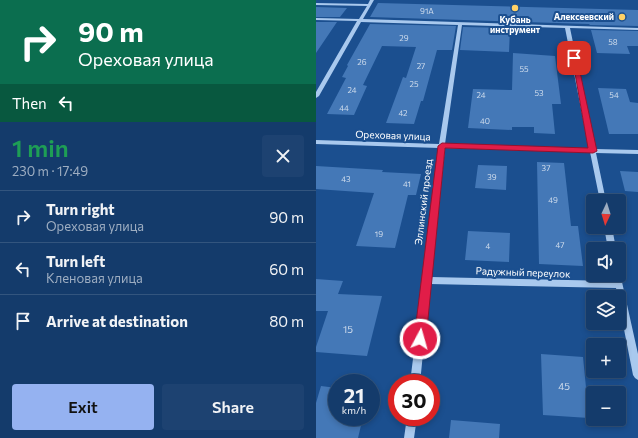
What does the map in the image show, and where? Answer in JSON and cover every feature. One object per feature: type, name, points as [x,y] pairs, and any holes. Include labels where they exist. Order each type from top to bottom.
[{"type":"street","points":[[316,96],[372,0]]},
{"type":"street","points":[[316,4],[369,5]]},
{"type":"street","points":[[316,19],[638,29]]},
{"type":"street","name":"Эллинский проезд","points":[[416,374],[442,146],[460,24]]},
{"type":"street","points":[[567,26],[601,194]]},
{"type":"street","name":"Ореховая улица","points":[[316,142],[638,152]]},
{"type":"street","name":"Радужный переулок","points":[[426,280],[619,285]]},
{"type":"street","points":[[618,282],[638,375]]},
{"type":"street","points":[[409,438],[411,426]]},
{"type":"building","points":[[378,3],[638,10],[638,26],[370,17]]},
{"type":"building","points":[[316,7],[347,8],[340,17],[316,17]]},
{"type":"building","points":[[316,22],[337,22],[316,53]]},
{"type":"building","points":[[370,24],[456,26],[452,50],[437,50],[423,101],[421,101],[414,124],[386,123],[403,77],[406,78],[416,47],[382,46],[363,85],[367,86],[354,115],[327,114],[346,78],[342,77],[348,66],[347,65]]},
{"type":"building","points":[[463,27],[510,28],[509,52],[460,50]]},
{"type":"building","points":[[591,30],[638,31],[638,46],[627,46],[630,54],[597,53]]},
{"type":"building","points":[[513,53],[555,56],[561,104],[552,104],[555,134],[534,133],[534,127],[512,127],[512,130],[468,128],[473,89],[512,90]]},
{"type":"building","points":[[598,88],[626,89],[630,102],[638,103],[638,134],[609,134]]},
{"type":"building","points":[[537,162],[564,163],[571,226],[578,226],[583,266],[539,264]]},
{"type":"building","points":[[478,165],[507,166],[506,190],[475,188]]},
{"type":"building","points":[[316,166],[421,174],[416,195],[408,195],[395,248],[356,246],[374,193],[316,189]]},
{"type":"building","points":[[620,171],[638,172],[638,192],[625,191]]},
{"type":"building","points":[[468,231],[510,233],[509,262],[465,260]]},
{"type":"building","points":[[316,279],[343,281],[338,294],[382,296],[367,356],[316,352],[316,347],[328,311],[316,311]]},
{"type":"building","points":[[541,354],[583,357],[586,388],[586,418],[543,415]]},
{"type":"building","points":[[321,386],[328,387],[328,426],[361,426],[358,438],[316,438],[316,403]]},
{"type":"building","points":[[451,420],[500,424],[499,438],[449,438]]},
{"type":"place","name":"Кубань инструмент","points":[[515,8]]},
{"type":"place","name":"Алексеевский","points":[[622,17]]},
{"type":"route","points":[[420,339],[442,146],[593,151],[574,58]]}]
